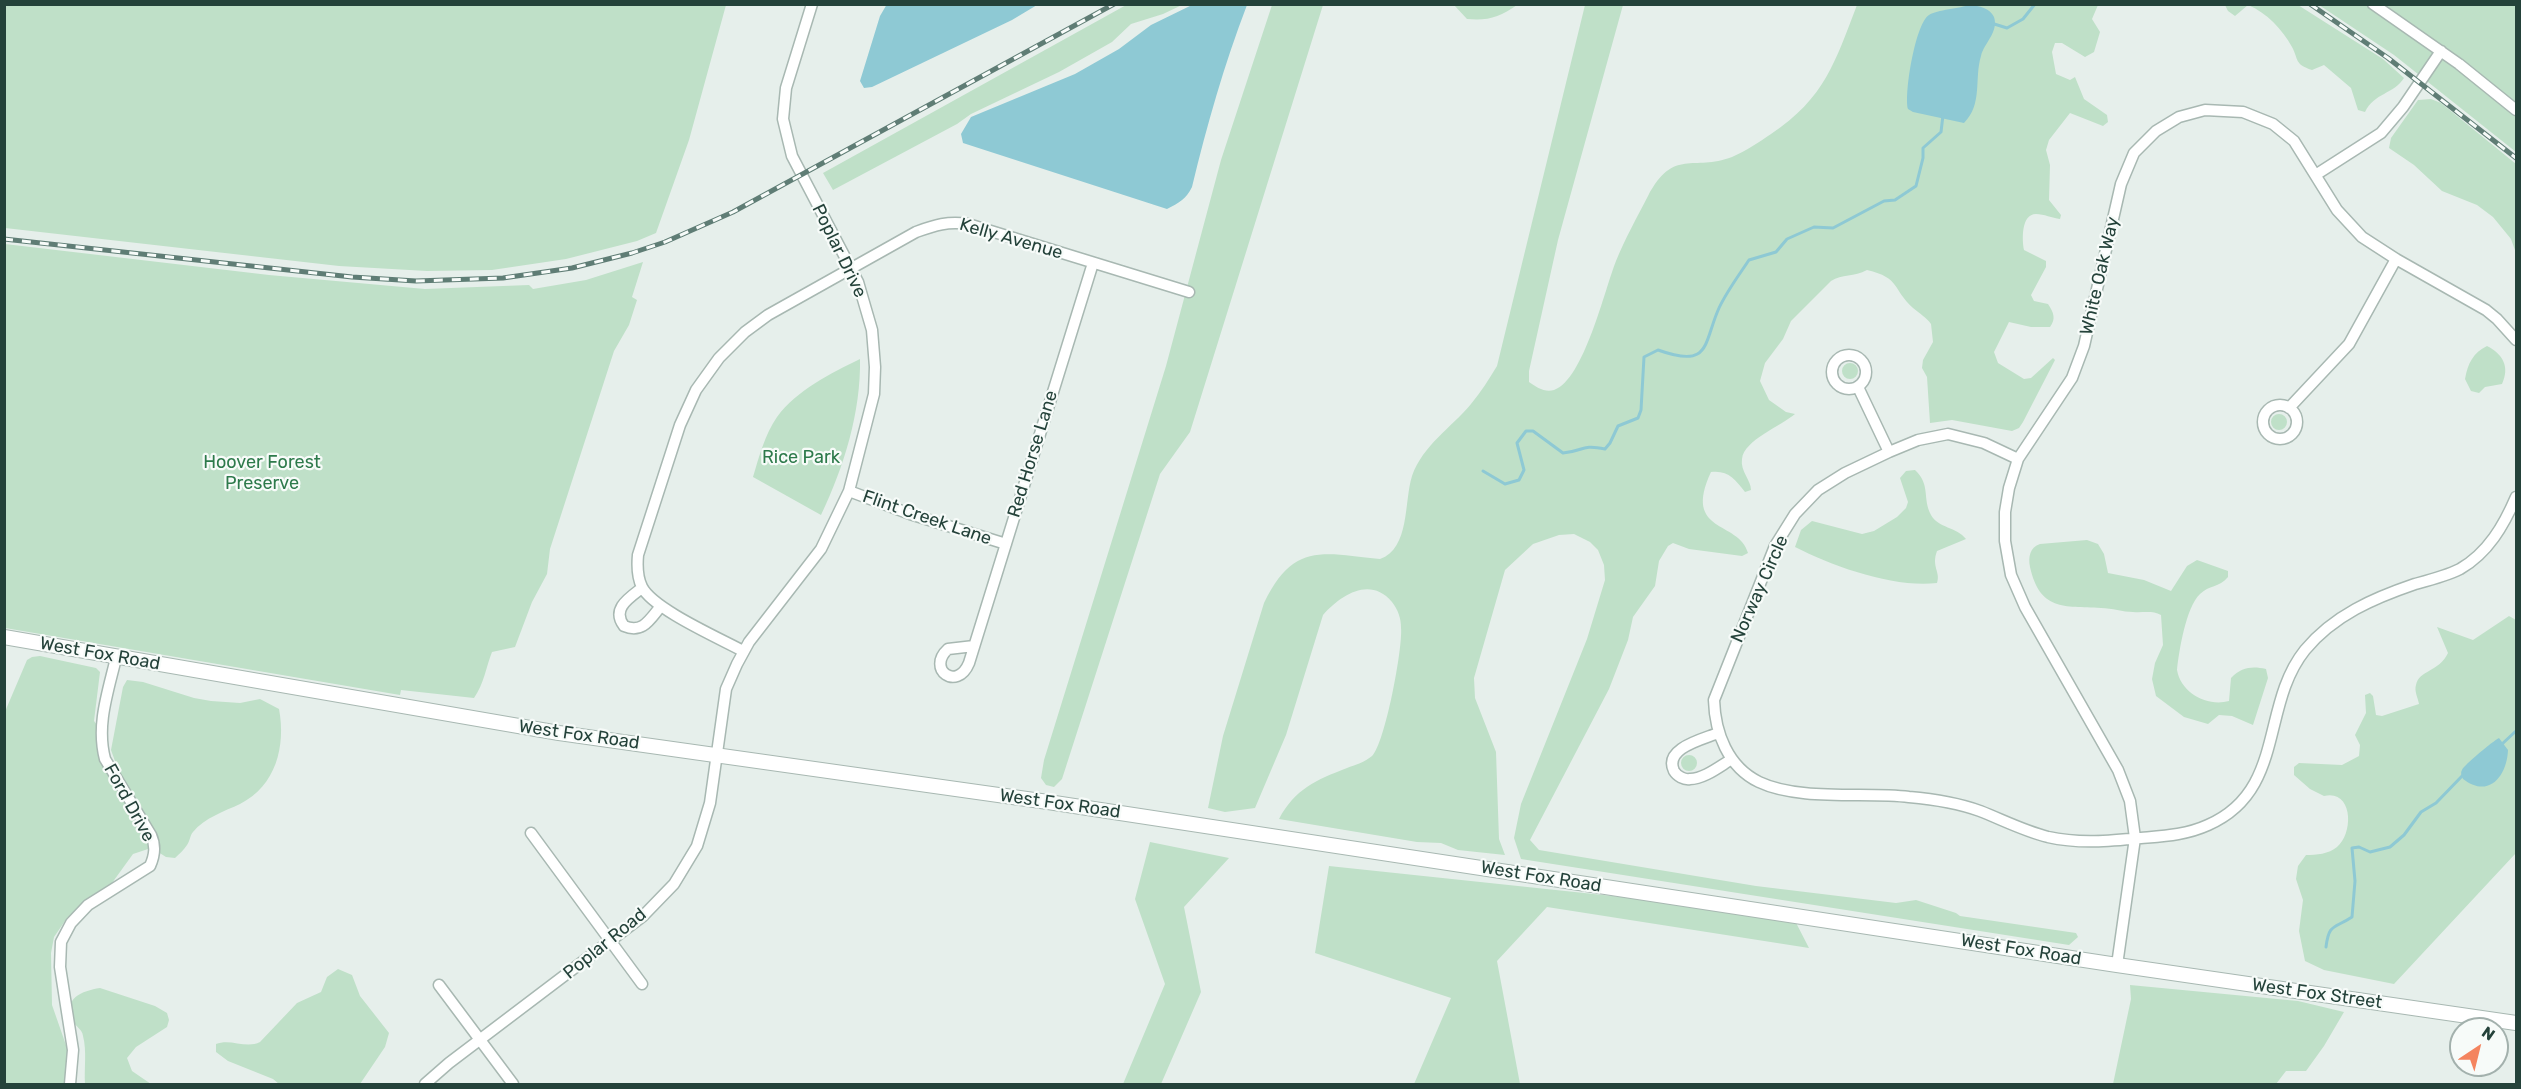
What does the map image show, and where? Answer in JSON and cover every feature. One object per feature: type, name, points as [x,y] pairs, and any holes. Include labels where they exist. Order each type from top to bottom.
[{"type":"street","name":"Poplar Drive","points":[[716,755],[726,689],[743,651],[821,549],[849,491],[874,394],[875,367],[870,319],[861,290],[792,156],[784,130],[786,88],[812,4]]},
{"type":"street","points":[[2373,4],[2441,51],[2517,110]]},
{"type":"street","points":[[2317,174],[2381,133],[2398,114],[2441,51]]},
{"type":"street","name":"White Oak Way","points":[[2117,965],[2135,838],[2130,801],[2118,770],[2025,608],[2011,574],[2005,541],[2005,512],[2009,488],[2018,459],[2072,378],[2085,346],[2121,184],[2134,153],[2146,140],[2179,117],[2205,110],[2243,112],[2273,124],[2294,141],[2317,174],[2337,210],[2362,237],[2486,310],[2517,340]]},
{"type":"street","name":"Kelly Avenue","points":[[642,588],[638,577],[638,555],[680,425],[687,407],[707,374],[732,344],[768,315],[916,232],[937,224],[952,222],[968,224],[1189,292]]},
{"type":"street","points":[[2289,408],[2349,344],[2396,259]]},
{"type":"street","name":"Red Horse Lane","points":[[974,645],[1093,263]]},
{"type":"street","points":[[1858,387],[1889,452]]},
{"type":"street","name":"Norway Circle","points":[[2018,459],[1984,443],[1948,434],[1918,440],[1889,452],[1845,473],[1818,490],[1795,514],[1775,546],[1721,677],[1714,700],[1714,723],[1732,759],[1757,781],[1782,791],[1908,796],[1978,810],[2016,828],[2050,837],[2087,842],[2135,838]]},
{"type":"street","name":"Flint Creek Lane","points":[[849,491],[1006,544]]},
{"type":"street","points":[[2135,838],[2187,833],[2214,823],[2245,799],[2261,772],[2280,702],[2293,669],[2304,651],[2317,637],[2350,611],[2382,595],[2459,569],[2478,555],[2501,528],[2517,496]]},
{"type":"street","points":[[661,606],[642,628],[637,630],[624,626],[619,617],[619,611],[627,600],[642,588],[661,606],[743,651]]},
{"type":"street","name":"West Fox Road","points":[[4,637],[448,715],[1059,804],[2117,965]]},
{"type":"street","name":"Ford Drive","points":[[70,1084],[73,1050],[60,967],[61,942],[71,923],[88,905],[150,866],[154,858],[154,842],[151,835],[105,759],[101,746],[102,714],[116,658]]},
{"type":"street","points":[[1718,733],[1678,751],[1673,760],[1674,770],[1681,777],[1691,779],[1732,759]]},
{"type":"street","name":"Poplar Road","points":[[425,1084],[643,916],[674,884],[697,846],[710,803],[716,755]]},
{"type":"street","points":[[531,833],[642,984]]},
{"type":"street","name":"West Fox Street","points":[[2117,965],[2517,1023]]},
{"type":"street","points":[[439,986],[513,1084]]},
{"type":"green space","points":[[1128,4],[1182,5],[1163,14],[1131,24],[1112,42],[1059,72],[971,114],[957,124],[833,190],[823,173]]},
{"type":"green space","points":[[4,5],[726,5],[689,140],[656,233],[637,241],[566,259],[492,270],[427,271],[339,266],[5,228]]},
{"type":"green space","points":[[1272,5],[1323,5],[1190,432],[1160,474],[1062,779],[1054,787],[1046,785],[1041,778],[1044,760],[1166,366],[1221,160]]},
{"type":"green space","points":[[1454,5],[1517,5],[1505,13],[1488,19],[1467,19]]},
{"type":"green space","points":[[1585,5],[1623,5],[1558,240],[1529,371],[1529,382],[1547,391],[1554,390],[1565,383],[1584,352],[1611,274],[1631,228],[1657,181],[1676,166],[1718,161],[1737,155],[1762,140],[1804,107],[1826,77],[1857,5],[2098,5],[2092,19],[2100,32],[2094,52],[2085,57],[2062,43],[2055,43],[2052,52],[2056,74],[2070,80],[2075,77],[2084,99],[2107,115],[2108,122],[2103,126],[2070,113],[2049,140],[2046,150],[2050,165],[2049,200],[2061,215],[2060,219],[2039,214],[2031,215],[2024,228],[2024,250],[2046,261],[2046,267],[2031,295],[2034,301],[2048,304],[2054,319],[2050,327],[2031,327],[2009,322],[1994,352],[1998,363],[2024,379],[2031,378],[2053,358],[2055,360],[2019,428],[2012,431],[1952,420],[1930,423],[1927,377],[1922,368],[1923,360],[1933,342],[1931,324],[1906,301],[1891,281],[1878,273],[1867,270],[1831,281],[1791,321],[1783,339],[1765,363],[1760,381],[1769,400],[1786,412],[1795,414],[1756,440],[1744,452],[1742,463],[1751,490],[1745,492],[1727,474],[1711,472],[1704,492],[1703,506],[1708,516],[1743,543],[1748,553],[1742,556],[1689,549],[1673,543],[1668,546],[1659,561],[1655,586],[1633,617],[1628,640],[1609,689],[1530,840],[1539,850],[1756,886],[1896,903],[1916,900],[1960,916],[2076,933],[2078,937],[2069,945],[1521,859],[1514,838],[1521,804],[1587,639],[1605,580],[1604,565],[1598,550],[1590,542],[1574,534],[1559,535],[1533,544],[1505,570],[1474,678],[1475,698],[1496,752],[1499,839],[1505,855],[1458,850],[1441,843],[1417,842],[1279,819],[1292,800],[1307,787],[1366,760],[1377,748],[1392,695],[1401,628],[1399,614],[1392,602],[1374,590],[1365,589],[1347,595],[1323,615],[1286,735],[1255,808],[1225,812],[1208,808],[1223,736],[1264,603],[1275,583],[1298,561],[1312,556],[1326,554],[1380,559],[1390,554],[1401,535],[1412,476],[1417,465],[1430,446],[1471,404],[1497,366]]},
{"type":"green space","points":[[2225,5],[2248,5],[2235,16],[2228,11]]},
{"type":"green space","points":[[2248,5],[2298,5],[2383,59],[2404,78],[2395,87],[2373,101],[2365,112],[2358,110],[2351,88],[2324,65],[2312,70],[2302,66],[2279,28],[2268,17]]},
{"type":"green space","points":[[2319,5],[2516,5],[2516,152],[2394,55]]},
{"type":"green space","points":[[2431,99],[2441,103],[2516,164],[2516,253],[2511,239],[2493,217],[2477,205],[2442,191],[2414,165],[2389,148],[2391,138],[2418,100]]},
{"type":"green space","name":"Hoover Forest Preserve","points":[[5,244],[269,275],[425,289],[529,285],[533,289],[586,280],[643,262],[632,297],[637,300],[629,325],[614,351],[550,549],[547,574],[532,602],[515,647],[492,652],[483,681],[474,698],[401,690],[400,695],[5,628]]},
{"type":"green space","points":[[2487,346],[2504,362],[2505,372],[2502,384],[2485,387],[2479,393],[2471,391],[2465,379],[2468,368],[2475,355]]},
{"type":"green space","name":"Rice Park","points":[[860,359],[858,399],[850,439],[821,515],[753,477],[769,431],[785,407],[804,390]]},
{"type":"green space","points":[[1850,363],[1856,365],[1858,371],[1856,377],[1850,379],[1844,377],[1842,371],[1844,365]]},
{"type":"green space","points":[[2279,414],[2285,416],[2287,422],[2285,428],[2279,430],[2273,428],[2271,422],[2273,416]]},
{"type":"green space","points":[[1915,470],[1925,486],[1931,515],[1938,523],[1958,532],[1966,539],[1937,551],[1935,561],[1937,583],[1920,584],[1883,579],[1828,562],[1795,547],[1801,530],[1812,521],[1862,534],[1874,531],[1897,517],[1906,508],[1908,502],[1900,478],[1906,471]]},
{"type":"green space","points":[[2087,540],[2098,544],[2104,554],[2108,573],[2144,580],[2171,591],[2187,566],[2197,560],[2228,571],[2225,581],[2203,591],[2195,600],[2184,630],[2177,670],[2179,678],[2189,691],[2204,700],[2221,702],[2229,701],[2231,678],[2235,674],[2247,668],[2266,669],[2268,678],[2253,725],[2232,716],[2219,715],[2208,724],[2184,717],[2156,696],[2152,679],[2155,663],[2163,645],[2161,615],[2158,613],[2064,606],[2047,599],[2040,592],[2029,563],[2030,553],[2034,547],[2040,544]]},
{"type":"green space","points":[[2509,616],[2516,620],[2516,853],[2394,984],[2324,970],[2305,961],[2299,931],[2303,900],[2296,879],[2298,866],[2306,855],[2326,853],[2343,841],[2348,814],[2341,799],[2324,796],[2310,789],[2294,775],[2294,767],[2299,763],[2342,765],[2359,756],[2360,745],[2355,735],[2366,713],[2365,695],[2370,693],[2373,696],[2376,715],[2382,716],[2419,704],[2415,690],[2418,680],[2440,664],[2448,653],[2437,627],[2473,640]]},
{"type":"green space","points":[[40,656],[96,668],[100,672],[94,721],[97,725],[98,749],[121,778],[111,750],[123,687],[127,680],[143,682],[211,701],[240,703],[260,699],[279,709],[281,737],[276,764],[262,787],[252,796],[215,815],[198,827],[192,833],[186,847],[175,858],[166,857],[155,850],[148,849],[133,854],[112,883],[93,895],[67,918],[54,937],[51,953],[52,1005],[67,1048],[67,1084],[5,1084],[4,714],[27,660]]},
{"type":"green space","points":[[1689,755],[1695,757],[1697,763],[1695,769],[1689,771],[1683,769],[1681,763],[1683,757]]},
{"type":"green space","points":[[1150,842],[1229,858],[1184,907],[1201,992],[1161,1084],[1123,1084],[1165,984],[1135,899]]},
{"type":"green space","points":[[1329,866],[1792,915],[1809,948],[1547,907],[1497,961],[1520,1084],[1414,1084],[1451,998],[1315,953]]},
{"type":"green space","points":[[338,969],[352,975],[360,996],[389,1033],[385,1047],[360,1084],[279,1084],[273,1079],[228,1061],[216,1052],[216,1044],[221,1042],[255,1044],[260,1042],[297,1003],[321,992],[327,977]]},
{"type":"green space","points":[[2130,985],[2298,1001],[2344,1012],[2306,1071],[2286,1071],[2276,1084],[2113,1084],[2131,999]]},
{"type":"green space","points":[[100,988],[155,1006],[167,1013],[169,1020],[167,1027],[136,1047],[127,1058],[132,1071],[151,1084],[85,1084],[84,1042],[81,1032],[73,1021],[70,1007],[76,997]]},
{"type":"water","points":[[887,4],[1037,5],[1012,20],[872,87],[864,88],[860,81],[880,16]]},
{"type":"water","points":[[1194,4],[1247,5],[1217,95],[1192,187],[1185,198],[1175,205],[1167,209],[963,143],[961,134],[971,117],[1075,74],[1119,49],[1151,25]]},
{"type":"water","points":[[1970,5],[1990,11],[1995,22],[1993,33],[1981,56],[1976,100],[1970,116],[1964,123],[1913,112],[1908,109],[1907,101],[1909,75],[1915,45],[1924,21],[1933,13]]},
{"type":"water","points":[[2499,738],[2508,750],[2504,768],[2495,782],[2481,787],[2472,785],[2463,779],[2461,772],[2464,767]]},
{"type":"waterway","points":[[1991,23],[2007,28],[2023,19],[2035,4]]},
{"type":"waterway","points":[[1483,471],[1505,484],[1519,480],[1524,470],[1517,443],[1526,431],[1533,431],[1563,453],[1587,448],[1605,449],[1618,426],[1638,418],[1641,410],[1644,357],[1658,350],[1688,357],[1702,350],[1722,302],[1749,260],[1776,252],[1787,239],[1814,227],[1833,228],[1884,201],[1895,200],[1916,186],[1923,158],[1923,148],[1941,132],[1943,115]]},
{"type":"waterway","points":[[2502,744],[2516,731]]},
{"type":"waterway","points":[[2326,947],[2331,930],[2352,917],[2355,881],[2352,848],[2359,847],[2370,852],[2390,847],[2404,835],[2421,812],[2436,803],[2464,774]]},
{"type":"railway","points":[[4,239],[352,277],[416,281],[503,278],[572,268],[665,242],[733,212],[1114,4]]},
{"type":"railway","points":[[2310,4],[2388,58],[2516,158]]}]
